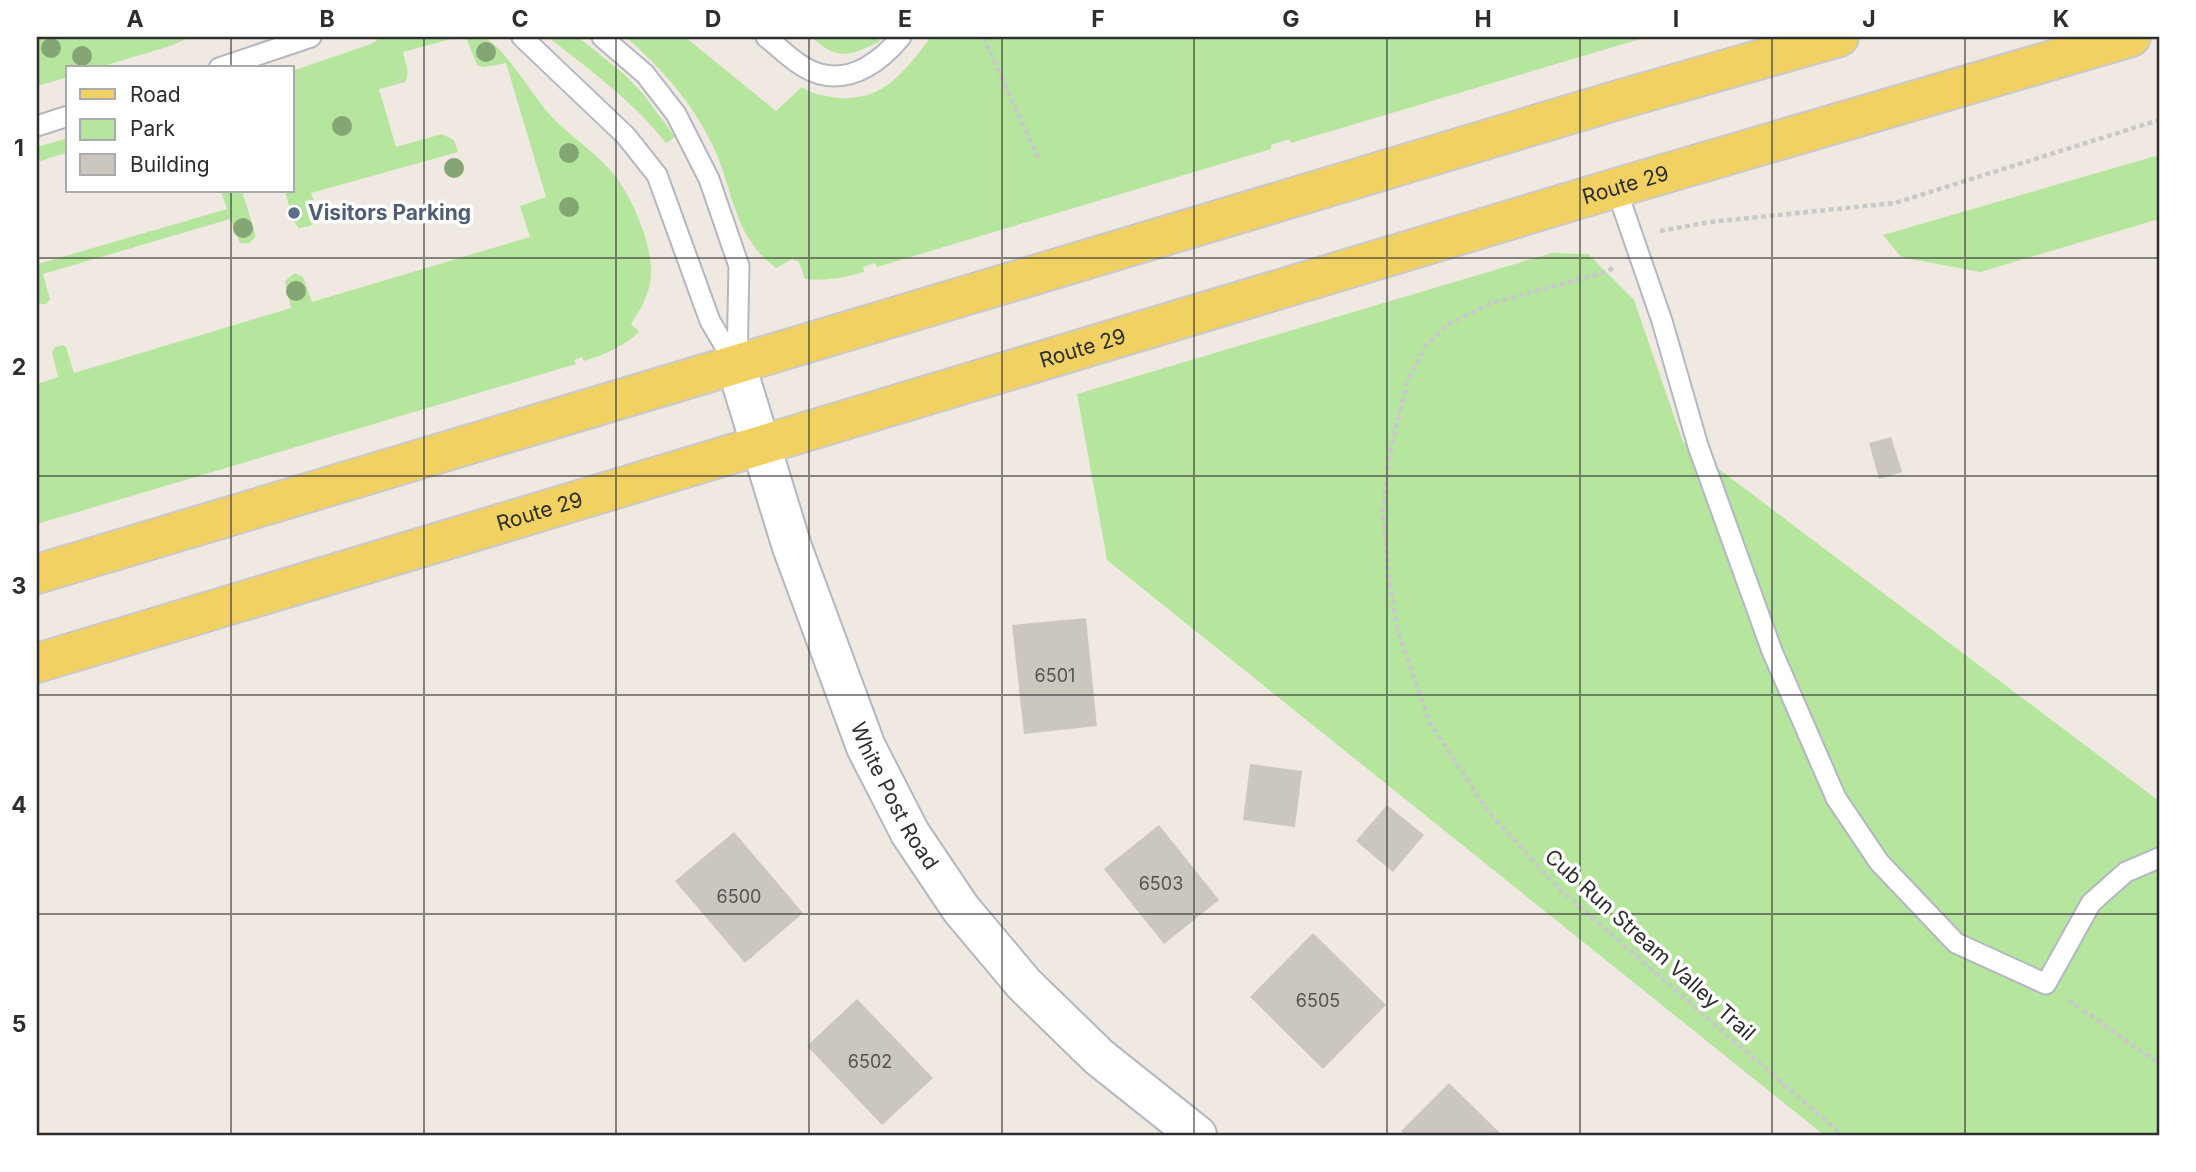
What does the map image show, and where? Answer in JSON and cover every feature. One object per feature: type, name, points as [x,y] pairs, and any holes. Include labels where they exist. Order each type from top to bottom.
[{"type":"main road","points":[[37,574],[1591,108],[1839,37]]},
{"type":"main road","name":"Route 29","points":[[37,663],[1616,188],[2131,37]]},
{"type":"street","name":"White Post Road","points":[[737,365],[792,547],[866,747],[910,832],[961,909],[1024,984],[1099,1057],[1197,1135]]},
{"type":"lane","points":[[225,66],[311,37]]},
{"type":"lane","points":[[522,37],[626,136],[657,175],[710,321],[737,365]]},
{"type":"lane","points":[[602,37],[645,74],[676,114],[709,179],[738,266],[737,365]]},
{"type":"lane","points":[[766,37],[806,67],[820,74],[838,76],[871,66],[885,56],[901,37]]},
{"type":"lane","points":[[37,126],[66,117]]},
{"type":"lane","points":[[1616,188],[1680,377],[1698,446],[1767,638],[1836,798],[1879,862],[1956,943],[2046,984],[2091,903],[2126,872],[2159,858]]},
{"type":"path","points":[[984,37],[1040,162]]},
{"type":"path","name":"Cub Run Stream Valley Trail","points":[[1842,1135],[1557,887],[1488,811],[1430,723],[1397,628],[1388,572],[1384,510],[1387,470],[1407,383],[1424,348],[1448,324],[1489,304],[1605,272],[1639,254],[1658,232],[1710,222],[1895,203],[2159,120]]},
{"type":"path","points":[[2046,984],[2159,1064]]},
{"type":"green space","points":[[37,37],[191,37],[104,66],[66,66],[66,78],[37,86]]},
{"type":"green space","points":[[382,37],[458,37],[403,52],[408,71],[405,82],[379,89],[396,147],[442,134],[454,140],[458,152],[311,193],[318,212],[316,221],[310,226],[299,228],[293,220],[285,192],[294,192],[294,70],[371,44]]},
{"type":"green space","points":[[466,37],[482,37],[499,49],[552,117],[590,150],[619,181],[639,220],[651,263],[647,294],[631,324],[639,332],[607,353],[584,361],[582,357],[574,360],[576,364],[37,524],[37,384],[58,377],[52,352],[55,347],[66,347],[74,373],[291,308],[285,281],[295,273],[303,277],[312,302],[530,237],[520,206],[546,197],[506,63],[484,67],[477,65]]},
{"type":"green space","points":[[548,37],[578,37],[625,75],[644,95],[675,137],[666,143],[625,100]]},
{"type":"green space","points":[[626,37],[685,37],[776,111],[802,87],[839,98],[855,98],[882,88],[903,71],[931,37],[1640,39],[1291,143],[1289,139],[1271,145],[1271,149],[877,267],[875,263],[863,267],[864,272],[821,280],[805,279],[799,262],[792,259],[776,268],[751,242],[736,212],[713,146],[696,115],[664,74]]},
{"type":"green space","points":[[811,37],[876,37],[880,41],[844,54],[829,50]]},
{"type":"green space","points":[[66,139],[66,153],[37,162],[37,147]]},
{"type":"green space","points":[[2159,155],[2159,219],[1980,272],[1901,257],[1883,235]]},
{"type":"green space","points":[[221,192],[242,192],[255,233],[250,243],[240,243],[230,219],[43,274],[50,299],[46,304],[37,304],[37,262],[38,264],[227,209]]},
{"type":"green space","points":[[1552,253],[1588,254],[1634,300],[1683,442],[2159,801],[2159,1135],[1824,1135],[1107,560],[1077,394]]},
{"type":"building","points":[[1891,437],[1902,472],[1879,479],[1869,443]]},
{"type":"building","points":[[1086,618],[1097,726],[1024,734],[1012,625]]},
{"type":"building","points":[[1250,764],[1302,771],[1295,827],[1243,820]]},
{"type":"building","points":[[1387,805],[1424,835],[1393,872],[1356,841]]},
{"type":"building","points":[[1159,825],[1219,900],[1164,944],[1104,869]]},
{"type":"building","points":[[734,832],[803,913],[745,963],[675,881]]},
{"type":"building","points":[[1313,933],[1386,1005],[1323,1069],[1250,997]]},
{"type":"building","points":[[857,999],[933,1078],[882,1125],[807,1046]]},
{"type":"building","points":[[1449,1083],[1502,1135],[1405,1135],[1401,1131]]},
{"type":"place","name":"Visitors Parking","points":[[294,213]]}]
